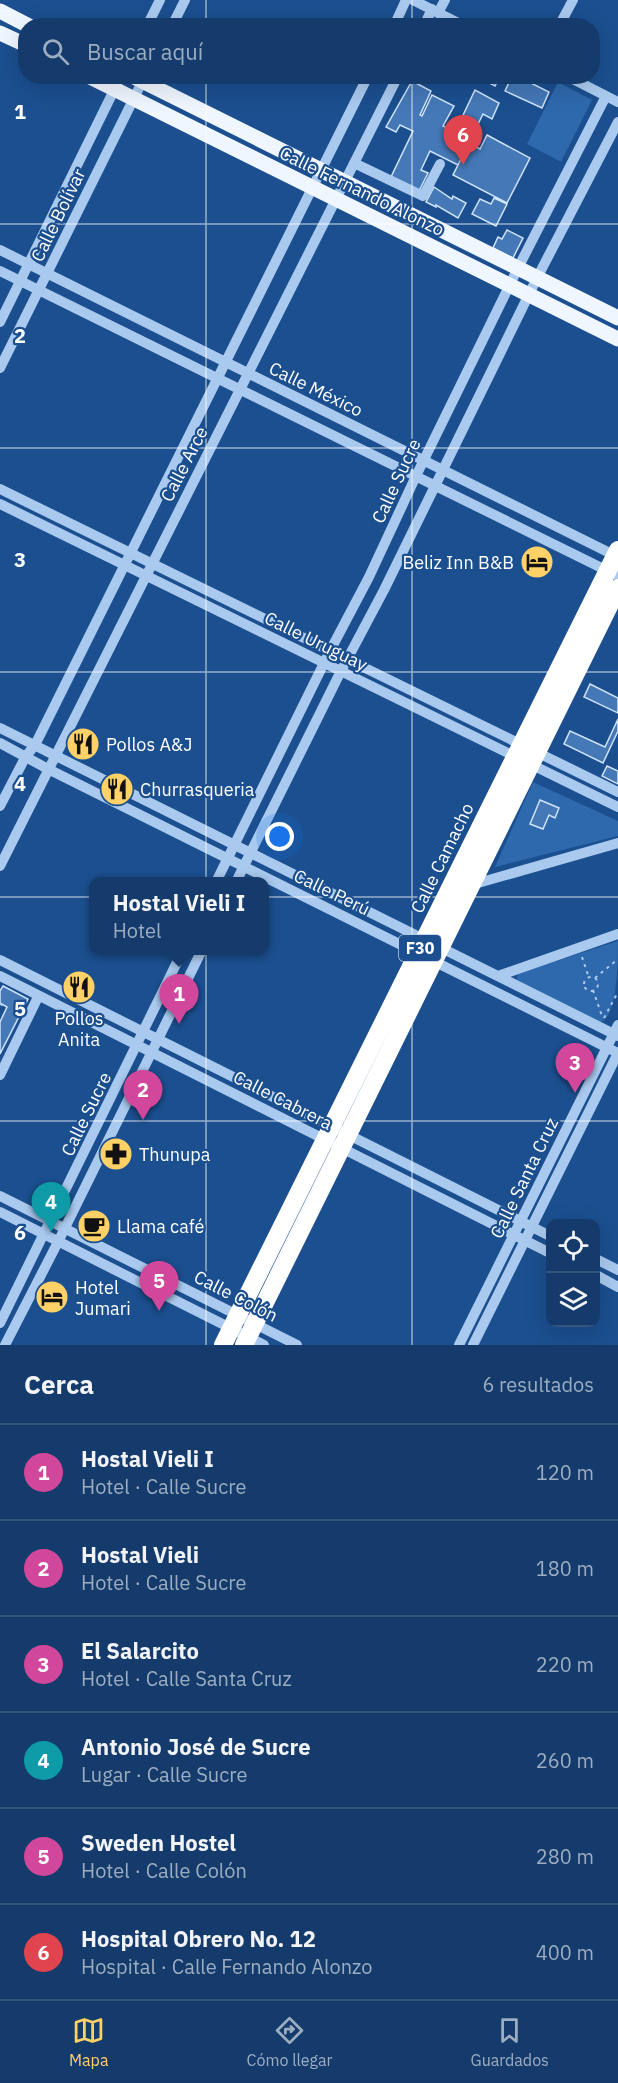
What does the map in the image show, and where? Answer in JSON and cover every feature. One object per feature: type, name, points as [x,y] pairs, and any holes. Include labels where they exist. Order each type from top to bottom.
[{"type":"highway","name":"Calle Camacho","points":[[243,1334],[337,1137],[526,754],[615,562]]},
{"type":"highway","name":"Calle Camacho","points":[[429,951],[471,885],[526,754],[618,588]]},
{"type":"main road","points":[[0,11],[18,20]]},
{"type":"main road","points":[[0,33],[18,41]]},
{"type":"main road","name":"Calle Fernando Alonzo","points":[[118,84],[134,99],[618,339]]},
{"type":"main road","name":"Calle Fernando Alonzo","points":[[152,84],[321,171],[618,318]]},
{"type":"street","points":[[151,18],[160,0]]},
{"type":"street","points":[[176,18],[185,0]]},
{"type":"street","points":[[398,18],[406,0]]},
{"type":"street","points":[[413,0],[449,18]]},
{"type":"street","points":[[430,18],[445,0]]},
{"type":"street","points":[[563,18],[573,0]]},
{"type":"street","name":"Calle Bolívar","points":[[0,322],[117,84]]},
{"type":"street","name":"Calle Bolívar","points":[[0,368],[134,99],[138,84]]},
{"type":"street","name":"Calle Arce","points":[[0,806],[34,745],[364,84]]},
{"type":"street","name":"Calle Arce","points":[[0,867],[394,84]]},
{"type":"street","points":[[583,84],[618,102]]},
{"type":"street","name":"Calle Sucre","points":[[218,877],[369,577],[423,460],[518,268],[606,96]]},
{"type":"street","name":"Calle Sucre","points":[[238,877],[384,590],[537,278],[618,122]]},
{"type":"street","points":[[354,163],[423,196],[440,164]]},
{"type":"street","name":"Calle México","points":[[0,250],[442,469],[615,562]]},
{"type":"street","name":"Calle México","points":[[0,271],[434,485],[615,562]]},
{"type":"street","name":"Calle Uruguay","points":[[0,489],[347,659],[526,754],[618,807]]},
{"type":"street","name":"Calle Uruguay","points":[[0,504],[341,671],[526,754],[618,792]]},
{"type":"street","name":"Calle Perú","points":[[0,728],[250,853],[618,1053]]},
{"type":"street","name":"Calle Perú","points":[[0,743],[265,877]]},
{"type":"street","points":[[471,885],[618,843]]},
{"type":"street","name":"Calle Perú","points":[[269,879],[429,951],[498,976],[617,1032]]},
{"type":"street","points":[[498,976],[618,934]]},
{"type":"street","name":"Calle Sucre","points":[[0,1323],[181,955]]},
{"type":"street","name":"Calle Sucre","points":[[5,1345],[200,955]]},
{"type":"street","name":"Calle Cabrera","points":[[0,960],[144,1032],[546,1251]]},
{"type":"street","name":"Calle Cabrera","points":[[0,976],[152,1053],[546,1234]]},
{"type":"street","points":[[0,1076],[38,996]]},
{"type":"street","name":"Calle Santa Cruz","points":[[459,1345],[607,1047],[617,1032]]},
{"type":"street","name":"Calle Santa Cruz","points":[[473,1345],[618,1053]]},
{"type":"street","name":"Calle Colón","points":[[0,1196],[65,1228],[243,1334]]},
{"type":"street","name":"Calle Colón","points":[[0,1212],[243,1334],[297,1345]]},
{"type":"street","points":[[600,1261],[618,1270]]},
{"type":"street","points":[[600,1277],[618,1287]]},
{"type":"path","points":[[582,956],[589,978]]},
{"type":"path","points":[[593,990],[587,989],[584,985],[585,981],[595,978],[618,959]]},
{"type":"path","points":[[593,990],[597,986],[595,978]]},
{"type":"path","points":[[593,990],[601,1019],[606,1017],[618,992]]},
{"type":"path","points":[[0,1004],[2,1005],[0,1009]]},
{"type":"shaded area","points":[[557,84],[562,84],[592,100],[561,162],[527,144]]},
{"type":"shaded area","points":[[533,782],[618,821],[618,836],[495,867]]},
{"type":"shaded area","points":[[618,941],[616,988],[613,1001],[610,1012],[605,1019],[599,1022],[517,980],[519,973]]},
{"type":"building","points":[[410,84],[418,84],[431,91],[420,115],[422,116],[432,95],[454,106],[443,126],[455,132],[475,90],[499,103],[492,119],[483,114],[458,165],[430,151],[421,170],[428,173],[419,191],[391,177],[413,131],[400,125],[396,132],[386,127]]},
{"type":"building","points":[[508,84],[533,84],[549,92],[542,108],[505,91]]},
{"type":"building","points":[[487,135],[530,158],[507,203],[453,175],[469,143],[480,149]]},
{"type":"building","points":[[434,187],[452,199],[453,196],[466,203],[458,218],[426,202]]},
{"type":"building","points":[[494,198],[507,204],[496,226],[472,214],[480,199],[491,204]]},
{"type":"building","points":[[507,230],[523,238],[513,258],[493,248],[498,237],[502,239]]},
{"type":"building","points":[[590,684],[618,698],[618,713],[584,697]]},
{"type":"building","points":[[618,719],[618,731],[603,763],[564,744],[570,731],[605,747]]},
{"type":"building","points":[[607,766],[618,771],[618,784],[602,776]]},
{"type":"building","points":[[540,800],[559,808],[555,818],[549,815],[543,829],[530,824]]},
{"type":"building","points":[[3,986],[28,999],[0,1054],[0,1022],[7,1007],[0,1003],[0,991]]},
{"type":"place","name":"Hospital Obrero No. 12","points":[[463,165]]},
{"type":"place","name":"Beliz Inn B&B","points":[[537,562]]},
{"type":"place","name":"Pollos A&J","points":[[83,744]]},
{"type":"place","name":"Churrasqueria","points":[[117,789]]},
{"type":"place","name":"Pollos Anita","points":[[79,987]]},
{"type":"place","name":"Hostal Vieli I","points":[[179,1024]]},
{"type":"place","name":"El Salarcito","points":[[575,1093]]},
{"type":"place","name":"Hostal Vieli","points":[[143,1120]]},
{"type":"place","name":"Thunupa","points":[[116,1154]]},
{"type":"place","name":"Llama café","points":[[94,1226]]},
{"type":"place","name":"Antonio José de Sucre","points":[[51,1232]]},
{"type":"place","name":"Hotel Jumari","points":[[52,1297]]},
{"type":"place","name":"Sweden Hostel","points":[[159,1311]]}]
